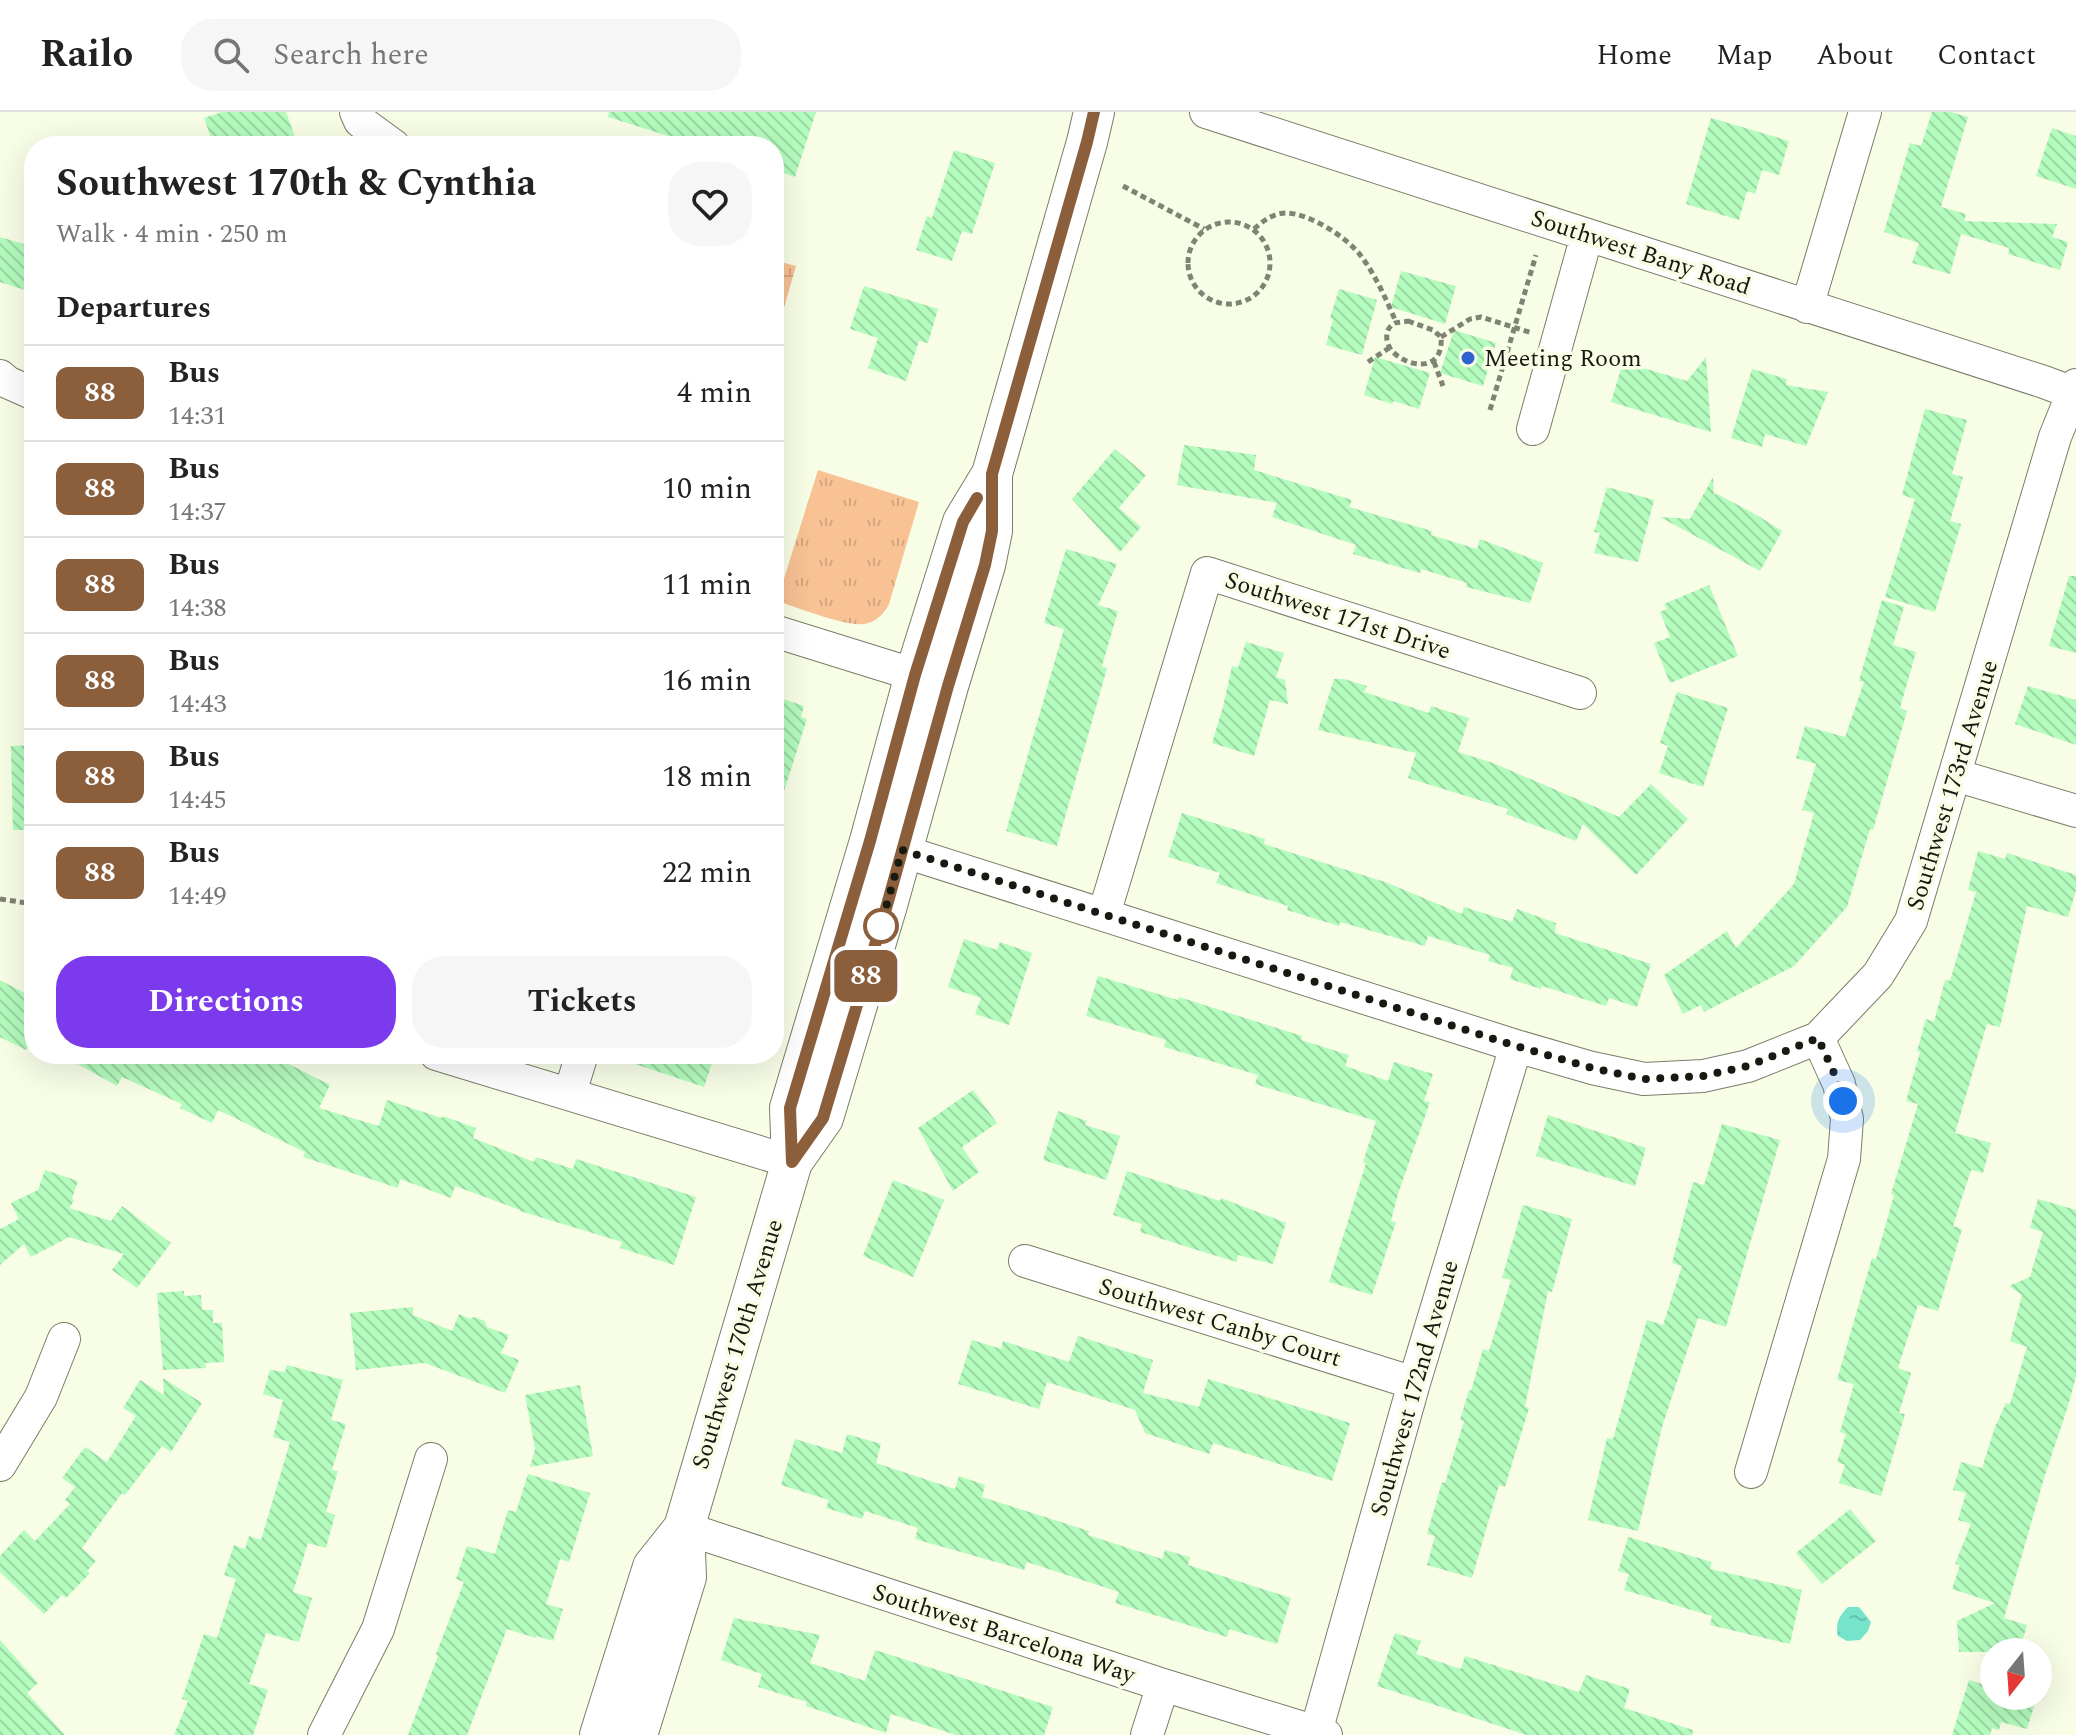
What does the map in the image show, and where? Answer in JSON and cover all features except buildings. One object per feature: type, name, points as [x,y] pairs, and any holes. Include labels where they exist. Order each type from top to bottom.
[{"type":"main road","name":"Southwest 170th Avenue","points":[[637,1735],[686,1577],[684,1528],[792,1162],[790,1108],[886,846],[932,680],[963,522],[992,474],[1094,112]]},
{"type":"main road","name":"Southwest 170th Avenue","points":[[600,1735],[653,1567],[684,1528]]},
{"type":"street","points":[[356,112],[360,121],[380,136]]},
{"type":"street","name":"Southwest Bany Road","points":[[1206,112],[2075,391]]},
{"type":"street","points":[[1807,307],[1865,112]]},
{"type":"street","points":[[1533,429],[1587,235]]},
{"type":"street","points":[[0,376],[24,390]]},
{"type":"street","name":"Southwest 173rd Avenue","points":[[1818,1038],[1878,975],[1911,921],[2055,437],[2075,391]]},
{"type":"street","name":"Southwest 171st Drive","points":[[1104,914],[1207,573],[1580,693]]},
{"type":"street","points":[[784,634],[932,680]]},
{"type":"street","points":[[1955,775],[2076,811]]},
{"type":"street","points":[[886,846],[1516,1046],[1644,1079],[1703,1076],[1748,1066],[1818,1038],[1839,1084],[1847,1119],[1844,1159],[1751,1472]]},
{"type":"street","name":"Southwest 172nd Avenue","points":[[1321,1733],[1414,1383],[1516,1046]]},
{"type":"street","points":[[470,1064],[792,1162]]},
{"type":"street","points":[[570,1093],[579,1064]]},
{"type":"street","name":"Southwest Canby Court","points":[[1025,1261],[1414,1383]]},
{"type":"street","points":[[0,1465],[41,1397],[64,1339]]},
{"type":"street","points":[[324,1735],[378,1629],[431,1459]]},
{"type":"street","name":"Southwest Barcelona Way","points":[[684,1528],[1163,1685],[1321,1733]]},
{"type":"street","points":[[1147,1735],[1163,1685]]},
{"type":"path","points":[[1123,186],[1204,229]]},
{"type":"path","points":[[1254,229],[1263,221],[1289,213],[1332,231],[1360,253],[1382,289],[1396,322]]},
{"type":"path","points":[[1229,221],[1254,229],[1269,252],[1270,266],[1260,291],[1236,304],[1222,304],[1198,291],[1187,265],[1194,239],[1204,229],[1229,221]]},
{"type":"path","points":[[1490,410],[1536,255]]},
{"type":"path","points":[[1441,337],[1470,319],[1481,317],[1557,342]]},
{"type":"path","points":[[1408,321],[1422,324],[1441,337],[1442,348],[1434,362],[1424,364],[1398,356],[1389,348],[1387,333],[1396,322],[1408,321]]},
{"type":"path","points":[[1368,362],[1389,348]]},
{"type":"path","points":[[1434,362],[1443,386]]},
{"type":"path","points":[[0,899],[24,903]]},
{"type":"green space","points":[[784,263],[796,266],[784,307]]},
{"type":"green space","points":[[818,470],[919,502],[889,604],[879,617],[864,624],[846,623],[784,603],[784,579]]},
{"type":"water","points":[[1848,1607],[1859,1607],[1871,1622],[1860,1640],[1847,1641],[1838,1636],[1838,1620]]},
{"type":"bus line","name":"88","points":[[977,498],[963,522],[915,675],[870,841],[790,1108],[792,1162],[823,1118],[985,565],[992,531],[992,474],[1094,112]]},
{"type":"place","name":"Meeting Room","points":[[1468,358]]},
{"type":"route","points":[[881,926],[878,936],[902,850],[1516,1046],[1644,1079],[1703,1076],[1748,1066],[1818,1038],[1839,1084],[1843,1101]]}]
